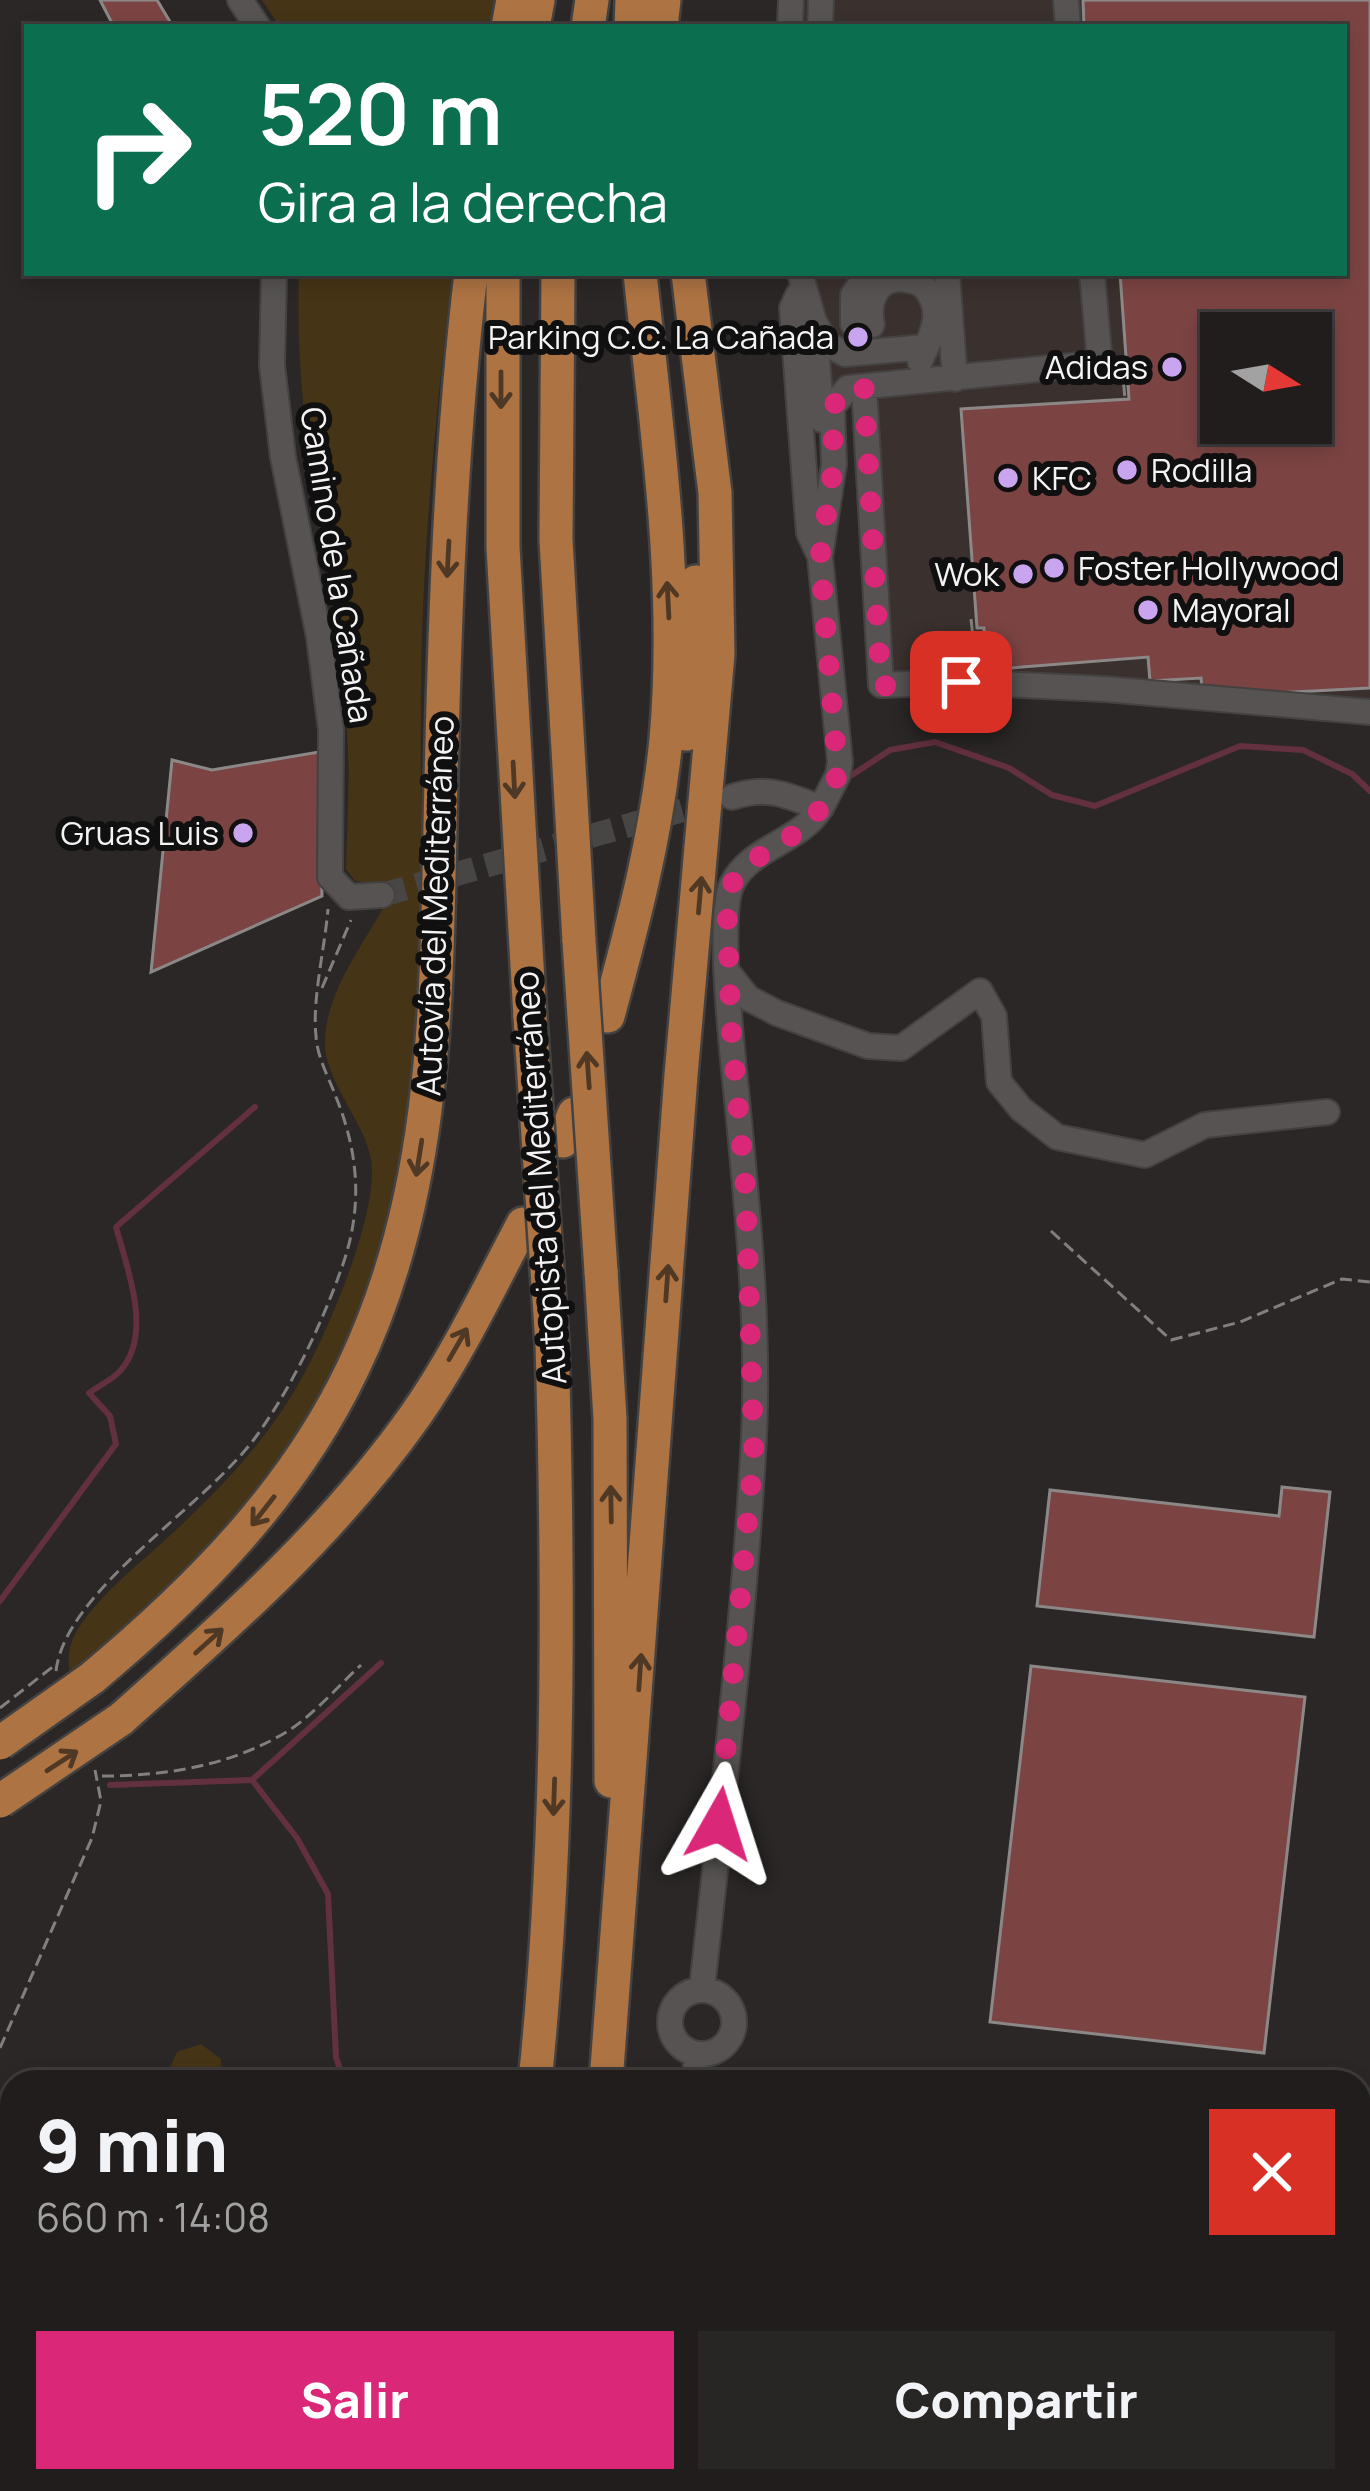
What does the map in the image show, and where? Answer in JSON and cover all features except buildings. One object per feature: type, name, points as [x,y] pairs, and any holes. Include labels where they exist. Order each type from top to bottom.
[{"type":"highway","points":[[632,0],[656,21]]},
{"type":"highway","name":"Autovía del Mediterráneo","points":[[0,1743],[92,1678],[173,1608],[241,1540],[320,1431],[377,1313],[413,1193],[434,1040],[452,464],[471,276]]},
{"type":"highway","name":"Autopista del Mediterráneo","points":[[503,276],[503,547],[552,1344],[560,1613],[549,1920],[536,2070]]},
{"type":"highway","name":"Autopista del Mediterráneo","points":[[558,276],[556,540],[610,1440],[613,1708],[609,1853],[592,2070]]},
{"type":"highway","points":[[608,1016],[652,841],[666,736],[669,629],[640,276]]},
{"type":"highway","points":[[633,924],[662,873],[670,836],[682,764],[695,614],[694,504],[670,276]]},
{"type":"highway","points":[[607,2070],[718,654],[715,493],[688,276]]},
{"type":"highway","points":[[0,1801],[122,1719],[262,1594],[342,1509],[416,1414],[524,1224]]},
{"type":"street","name":"Camino de la Cañada","points":[[274,276],[272,364],[283,457],[319,637],[332,730],[330,877]]},
{"type":"street","points":[[840,276],[859,320]]},
{"type":"street","points":[[859,320],[853,295],[866,276]]},
{"type":"street","points":[[935,276],[950,305]]},
{"type":"street","points":[[934,367],[950,305],[947,276]]},
{"type":"street","points":[[798,280],[814,321],[836,351],[934,367],[1100,363],[1092,276]]},
{"type":"street","points":[[859,320],[878,287],[895,279],[914,281],[934,300],[934,367]]},
{"type":"street","points":[[798,280],[813,379]]},
{"type":"street","points":[[798,280],[792,308],[807,510],[809,533],[820,557]]},
{"type":"street","points":[[814,321],[815,486],[826,517]]},
{"type":"street","points":[[813,379],[886,358]]},
{"type":"street","points":[[702,1989],[754,1453],[746,1194],[729,974],[731,885],[746,865],[812,823],[838,775],[820,557],[834,458],[832,403],[844,390],[934,367]]},
{"type":"street","points":[[813,379],[864,387]]},
{"type":"street","points":[[864,387],[881,686],[961,682],[1105,689],[1370,712]]},
{"type":"street","points":[[732,796],[755,789],[776,790],[820,808]]},
{"type":"street","points":[[330,877],[350,897],[378,896]]},
{"type":"street","points":[[729,974],[748,998],[776,1013],[868,1046],[901,1048],[980,991],[994,1016],[999,1082],[1022,1109],[1057,1137],[1145,1155],[1205,1125],[1327,1112]]},
{"type":"street","points":[[702,1989],[725,1999],[732,2010],[733,2030],[728,2042],[697,2054],[681,2046],[670,2021],[683,1996],[702,1989]]},
{"type":"street","points":[[695,2070],[697,2054]]},
{"type":"path","points":[[1123,372],[1125,399]]},
{"type":"path","points":[[971,619],[975,655]]},
{"type":"path","points":[[56,1683],[65,1635],[86,1604],[204,1493],[254,1438],[299,1364],[341,1270],[355,1216],[356,1160],[316,1041],[330,877]]},
{"type":"path","points":[[320,996],[351,919],[378,896]]},
{"type":"path","points":[[1051,1232],[1172,1340],[1240,1322],[1342,1280],[1370,1282]]},
{"type":"path","points":[[0,1708],[57,1664]]},
{"type":"path","points":[[98,1776],[176,1772],[228,1759],[286,1732],[361,1665]]},
{"type":"path","points":[[0,2048],[92,1838],[100,1801],[98,1776],[89,1758]]},
{"type":"shaded area","points":[[262,0],[494,0],[490,24],[278,24]]},
{"type":"shaded area","points":[[791,0],[1370,0],[1370,712],[881,685],[854,382],[820,384],[801,276],[1347,276],[1347,24],[790,24]]},
{"type":"shaded area","points":[[299,276],[452,276],[426,544],[419,991],[401,1167],[381,1253],[351,1336],[298,1434],[192,1563],[71,1678],[71,1644],[93,1608],[220,1487],[285,1406],[336,1305],[359,1241],[372,1182],[367,1144],[337,1086],[325,1041],[339,986],[387,901],[380,884],[355,881],[346,869],[347,740],[307,442]]},
{"type":"shaded area","points":[[201,2044],[221,2059],[221,2070],[170,2070],[177,2052]]},
{"type":"waterway","points":[[852,775],[890,750],[935,742],[1009,768],[1052,795],[1095,806],[1240,746],[1303,750],[1352,774],[1370,791]]},
{"type":"waterway","points":[[0,1601],[116,1444],[110,1416],[89,1393],[121,1370],[135,1338],[135,1300],[116,1227],[255,1107]]},
{"type":"waterway","points":[[252,1780],[381,1663]]},
{"type":"waterway","points":[[110,1785],[252,1780],[297,1838],[328,1894],[340,2070]]},
{"type":"tunnel","points":[[382,895],[715,801]]},
{"type":"place","name":"Parking C.C. La Cañada","points":[[858,337]]},
{"type":"place","name":"Adidas","points":[[1172,367]]},
{"type":"place","name":"Rodilla","points":[[1127,470]]},
{"type":"place","name":"KFC","points":[[1008,478]]},
{"type":"place","name":"Foster Hollywood","points":[[1054,568]]},
{"type":"place","name":"Wok","points":[[1023,574]]},
{"type":"place","name":"Mayoral","points":[[1148,610]]},
{"type":"place","name":"Gruas Luis","points":[[243,833]]},
{"type":"route","points":[[719,1824],[754,1453],[746,1194],[731,1026],[727,908],[731,885],[746,865],[812,823],[838,775],[820,557],[834,464],[832,407],[848,388],[864,387],[881,686],[961,682]]}]
